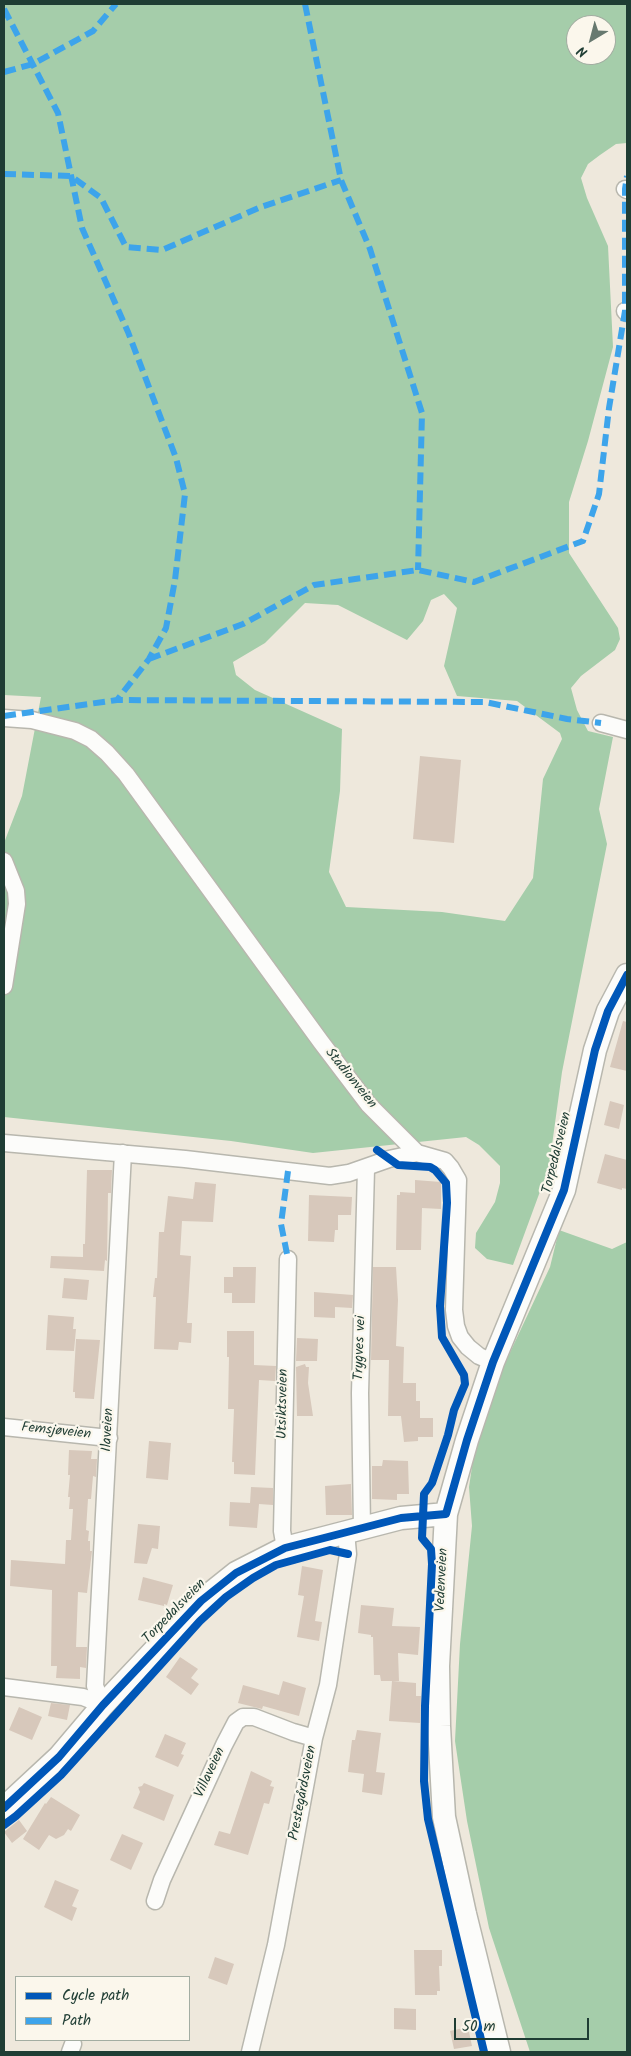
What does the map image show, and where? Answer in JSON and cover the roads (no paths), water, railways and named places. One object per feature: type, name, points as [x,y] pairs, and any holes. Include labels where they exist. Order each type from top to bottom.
[{"type":"main road","name":"Torpedalsveien","points":[[494,1362],[564,1190],[595,1050],[608,1011],[627,975]]},
{"type":"main road","name":"Vedenveien","points":[[494,1362],[464,1449],[446,1514],[438,1666],[444,1817],[465,1914],[499,2052]]},
{"type":"main road","name":"Torpedalsveien","points":[[4,1808],[54,1762],[103,1705],[216,1588],[247,1566],[286,1548],[354,1530],[401,1518],[446,1514]]},
{"type":"street","name":"Stadionveien","points":[[4,718],[32,720],[75,731],[91,739],[107,752],[126,774],[368,1104],[416,1153]]},
{"type":"street","points":[[601,723],[627,730]]},
{"type":"street","points":[[4,860],[16,891],[18,904],[4,986]]},
{"type":"street","points":[[4,1143],[123,1153],[330,1176],[366,1169],[389,1159],[416,1153],[445,1161],[458,1180],[454,1310],[456,1326],[460,1337],[468,1346],[479,1356],[494,1362]]},
{"type":"street","name":"Ilaveien","points":[[103,1705],[95,1686],[123,1153]]},
{"type":"street","name":"Trygves vei","points":[[354,1530],[366,1169]]},
{"type":"street","name":"Utsiktsveien","points":[[286,1548],[282,1531],[288,1259]]},
{"type":"street","name":"Femsjøveien","points":[[4,1427],[109,1438]]},
{"type":"street","name":"Prestegårdsveien","points":[[250,2052],[276,1945],[314,1738],[328,1685],[348,1554],[354,1530]]},
{"type":"street","points":[[4,1687],[83,1697],[103,1705]]},
{"type":"street","name":"Villaveien","points":[[155,1901],[169,1864],[236,1722],[243,1717],[254,1717],[314,1738]]}]
